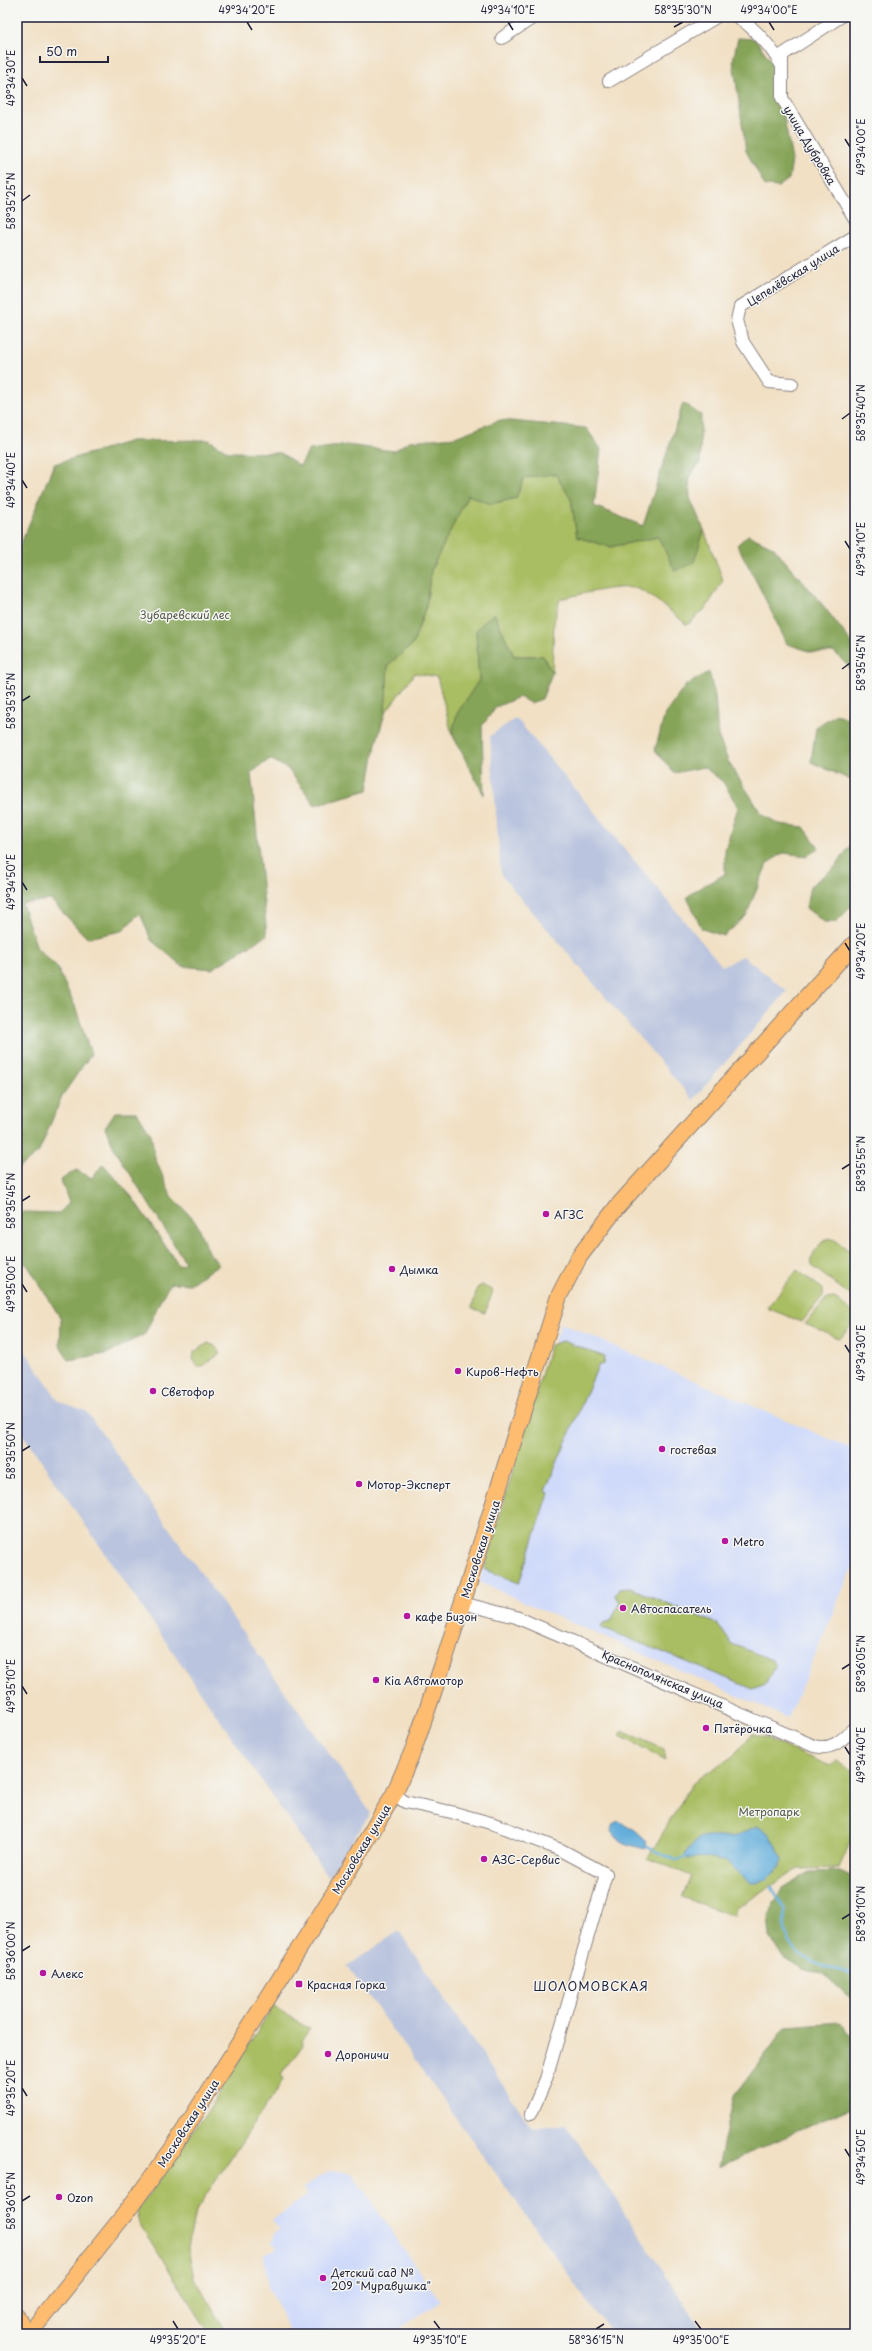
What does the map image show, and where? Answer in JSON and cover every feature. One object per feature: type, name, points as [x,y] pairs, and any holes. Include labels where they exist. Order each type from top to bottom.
[{"type":"main road","name":"Московская улица","points":[[28,2334],[125,2214],[173,2148],[350,1868],[394,1794],[414,1748],[462,1603],[559,1296],[579,1257],[617,1207],[855,943]]},
{"type":"main road","points":[[17,2317],[28,2334]]},
{"type":"street","points":[[502,38],[534,17]]},
{"type":"street","points":[[609,81],[716,17]]},
{"type":"street","points":[[738,17],[753,28],[774,52],[782,66]]},
{"type":"street","name":"улица Дубровка","points":[[840,17],[782,55],[782,98],[855,219]]},
{"type":"street","name":"Цепелёвская улица","points":[[792,384],[769,382],[743,342],[737,320],[740,307],[855,236]]},
{"type":"street","name":"Краснополянская улица","points":[[462,1603],[516,1617],[814,1746],[823,1748],[832,1747],[855,1727]]},
{"type":"street","points":[[394,1794],[405,1802],[451,1812],[494,1824],[561,1850],[606,1874],[546,2080],[531,2114]]},
{"type":"shaded area","points":[[516,718],[722,966],[743,956],[787,991],[693,1100],[501,875],[490,736]]},
{"type":"shaded area","points":[[561,1323],[855,1450],[855,1561],[788,1718],[479,1582]]},
{"type":"shaded area","points":[[17,1339],[59,1401],[86,1411],[371,1813],[328,1877],[17,1426]]},
{"type":"shaded area","points":[[399,1931],[532,2128],[566,2124],[704,2334],[611,2334],[347,1966]]},
{"type":"shaded area","points":[[330,2170],[352,2173],[440,2302],[391,2334],[291,2334],[268,2287],[264,2255],[276,2249],[272,2242],[275,2232],[280,2230],[272,2220],[308,2195],[303,2188]]},
{"type":"green space","points":[[738,38],[755,39],[774,65],[792,160],[789,179],[778,187],[765,186],[746,151],[733,60]]},
{"type":"green space","name":"Зубаревский лес","points":[[683,403],[701,415],[700,463],[689,477],[690,498],[704,530],[694,562],[675,571],[658,537],[610,547],[577,537],[571,499],[555,474],[524,478],[516,498],[491,504],[468,495],[431,570],[426,606],[413,644],[388,665],[385,713],[376,744],[368,790],[315,805],[288,769],[270,759],[251,773],[267,935],[212,969],[182,966],[151,940],[140,913],[122,931],[87,938],[51,900],[22,904],[37,948],[57,967],[75,1006],[91,1054],[62,1096],[39,1152],[17,1169],[17,553],[54,464],[131,441],[209,440],[229,452],[281,453],[300,466],[309,450],[347,445],[394,451],[409,441],[455,437],[500,420],[586,428],[601,449],[594,506],[643,526]]},
{"type":"green space","points":[[555,473],[571,499],[577,537],[610,547],[658,537],[694,561],[704,530],[723,580],[707,607],[687,625],[654,598],[634,588],[627,587],[608,589],[560,599],[554,622],[552,673],[543,656],[514,656],[494,613],[476,630],[479,680],[457,714],[452,734],[437,677],[415,673],[385,713],[388,665],[413,644],[426,606],[431,570],[468,495],[491,504],[516,498],[524,478]]},
{"type":"green space","points":[[748,535],[773,547],[822,604],[855,647],[855,673],[834,652],[812,652],[787,644],[737,545]]},
{"type":"green space","points":[[494,613],[514,656],[543,656],[552,673],[542,699],[530,703],[519,697],[496,707],[482,726],[484,795],[452,734],[457,714],[479,680],[476,630]]},
{"type":"green space","points":[[709,672],[715,696],[718,736],[729,763],[762,814],[779,824],[804,827],[819,848],[807,856],[783,853],[767,864],[746,916],[724,936],[702,929],[687,897],[696,890],[725,874],[725,850],[738,807],[723,782],[704,767],[674,773],[655,750],[665,714],[686,685]]},
{"type":"green space","points":[[836,714],[855,721],[855,782],[811,762],[816,727]]},
{"type":"green space","points":[[855,839],[855,903],[836,922],[824,922],[806,908],[810,886],[834,868]]},
{"type":"green space","points":[[115,1112],[137,1112],[151,1134],[155,1158],[171,1196],[196,1222],[208,1252],[219,1264],[190,1284],[171,1283],[162,1297],[145,1334],[106,1354],[68,1360],[60,1345],[61,1319],[28,1266],[17,1256],[17,1215],[22,1212],[59,1213],[69,1203],[61,1180],[76,1170],[92,1178],[103,1164],[132,1197],[179,1266],[185,1262],[114,1148],[105,1127]]},
{"type":"green space","points":[[829,1238],[835,1240],[855,1255],[855,1299],[812,1266],[811,1262],[813,1254],[818,1246]]},
{"type":"green space","points":[[797,1270],[823,1289],[823,1296],[802,1322],[767,1308]]},
{"type":"green space","points":[[482,1285],[493,1291],[485,1313],[472,1308],[477,1288]]},
{"type":"green space","points":[[835,1298],[855,1314],[855,1321],[840,1339],[805,1324],[826,1299]]},
{"type":"green space","points":[[563,1341],[605,1357],[604,1364],[598,1366],[545,1491],[549,1493],[519,1583],[484,1569],[550,1345]]},
{"type":"green space","points":[[208,1343],[215,1346],[220,1354],[199,1368],[193,1359],[194,1352]]},
{"type":"green space","points":[[631,1588],[717,1624],[732,1644],[772,1660],[775,1667],[765,1684],[753,1689],[601,1627],[603,1623],[611,1621],[620,1602],[615,1595],[619,1589]]},
{"type":"green space","points":[[622,1731],[664,1749],[666,1760],[620,1736]]},
{"type":"green space","name":"Метропарк","points":[[753,1733],[830,1766],[837,1762],[855,1773],[855,1831],[839,1868],[798,1869],[736,1908],[734,1916],[682,1897],[691,1876],[648,1858],[693,1782],[732,1757]]},
{"type":"green space","points":[[840,1871],[855,1878],[855,2003],[823,1973],[803,1970],[783,1958],[770,1937],[768,1915],[783,1888],[810,1872]]},
{"type":"green space","points":[[273,2006],[310,2029],[301,2041],[303,2045],[281,2075],[284,2079],[195,2211],[188,2248],[194,2278],[227,2334],[210,2334],[139,2223],[136,2212],[207,2112]]},
{"type":"green space","points":[[840,2022],[855,2039],[855,2109],[848,2109],[718,2167],[734,2096],[787,2026]]},
{"type":"water","points":[[618,1821],[635,1831],[647,1842],[644,1849],[625,1843],[617,1838],[611,1830],[613,1824]]},
{"type":"water","points":[[757,1826],[769,1834],[783,1860],[782,1864],[775,1872],[760,1882],[751,1884],[724,1861],[710,1858],[688,1858],[685,1854],[700,1837],[734,1837]]},
{"type":"waterway","points":[[646,1847],[678,1861],[687,1856]]},
{"type":"waterway","points":[[772,1887],[784,1909],[785,1932],[790,1943],[802,1956],[812,1962],[855,1976]]},
{"type":"place","name":"АГЗС","points":[[546,1214]]},
{"type":"place","name":"Дымка","points":[[392,1269]]},
{"type":"place","name":"Киров-Нефть","points":[[458,1371]]},
{"type":"place","name":"Светофор","points":[[153,1391]]},
{"type":"place","name":"гостевая","points":[[662,1449]]},
{"type":"place","name":"Мотор-Эксперт","points":[[359,1484]]},
{"type":"place","name":"Metro","points":[[725,1541]]},
{"type":"place","name":"Автоспасатель","points":[[623,1608]]},
{"type":"place","name":"кафе Бизон","points":[[407,1616]]},
{"type":"place","name":"Kia Автомотор","points":[[376,1680]]},
{"type":"place","name":"Пятёрочка","points":[[706,1728]]},
{"type":"place","name":"АЗС-Сервис","points":[[484,1859]]},
{"type":"place","name":"Алекс","points":[[43,1973]]},
{"type":"place","name":"Красная Горка","points":[[299,1984]]},
{"type":"place","name":"Дороничи","points":[[328,2054]]},
{"type":"place","name":"Ozon","points":[[59,2197]]},
{"type":"place","name":"Детский сад № 209 \"Муравушка\"","points":[[323,2278]]},
{"type":"district","name":"ШОЛОМОВСКАЯ","points":[[591,1986]]}]
